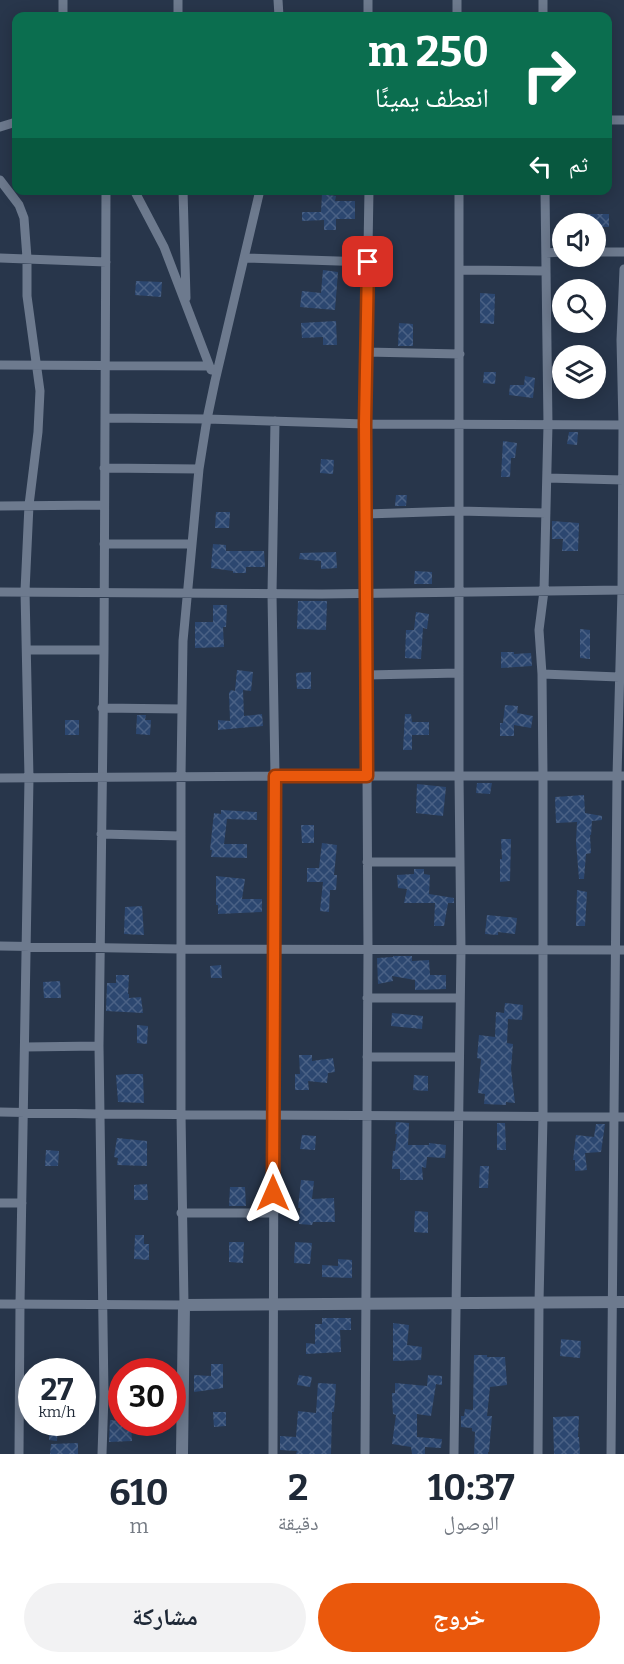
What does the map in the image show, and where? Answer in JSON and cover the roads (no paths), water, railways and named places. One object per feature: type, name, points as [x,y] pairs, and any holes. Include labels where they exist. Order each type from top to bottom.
[{"type":"street","points":[[0,180],[19,205],[24,218],[27,296],[40,391],[38,432],[29,505],[26,591],[29,778],[19,1454]]},
{"type":"street","points":[[102,1454],[104,1303],[99,1046],[106,195]]},
{"type":"street","points":[[137,195],[164,247],[215,381]]},
{"type":"street","points":[[183,195],[187,307]]},
{"type":"street","points":[[180,1358],[184,1305],[180,1114],[183,641],[199,469],[207,419],[259,195]]},
{"type":"street","points":[[365,1454],[368,950],[365,424],[369,195]]},
{"type":"street","points":[[454,1454],[461,950],[459,195]]},
{"type":"street","points":[[538,1454],[543,1116],[543,776],[539,630],[544,591],[548,425],[545,195]]},
{"type":"street","points":[[546,252],[552,252]]},
{"type":"street","points":[[606,252],[624,252]]},
{"type":"street","points":[[0,258],[106,262]]},
{"type":"street","points":[[245,258],[368,262]]},
{"type":"street","points":[[611,1454],[618,1302],[619,677],[623,590],[624,426],[621,340],[624,269]]},
{"type":"street","points":[[460,270],[546,271]]},
{"type":"street","points":[[366,352],[460,354]]},
{"type":"street","points":[[0,366],[209,366]]},
{"type":"street","points":[[105,418],[365,424],[624,426]]},
{"type":"street","points":[[273,1454],[275,776],[272,594],[275,421]]},
{"type":"street","points":[[104,468],[199,469]]},
{"type":"street","points":[[547,478],[623,480]]},
{"type":"street","points":[[0,506],[104,505]]},
{"type":"street","points":[[366,514],[459,511],[546,513]]},
{"type":"street","points":[[104,544],[192,544]]},
{"type":"street","points":[[0,592],[366,594],[623,590]]},
{"type":"street","points":[[27,650],[104,650]]},
{"type":"street","points":[[367,675],[459,673]]},
{"type":"street","points":[[542,674],[619,677]]},
{"type":"street","points":[[102,708],[182,709]]},
{"type":"street","points":[[0,778],[620,776]]},
{"type":"street","points":[[101,834],[181,836]]},
{"type":"street","points":[[367,862],[460,862]]},
{"type":"street","points":[[0,946],[180,949],[620,950]]},
{"type":"street","points":[[367,998],[460,998]]},
{"type":"street","points":[[25,1047],[99,1046]]},
{"type":"street","points":[[367,1057],[459,1057]]},
{"type":"street","points":[[0,1112],[619,1117]]},
{"type":"street","points":[[0,1203],[22,1203]]},
{"type":"street","points":[[181,1213],[274,1213]]},
{"type":"street","points":[[0,1304],[618,1302]]},
{"type":"street","points":[[181,1436],[182,1454]]}]
